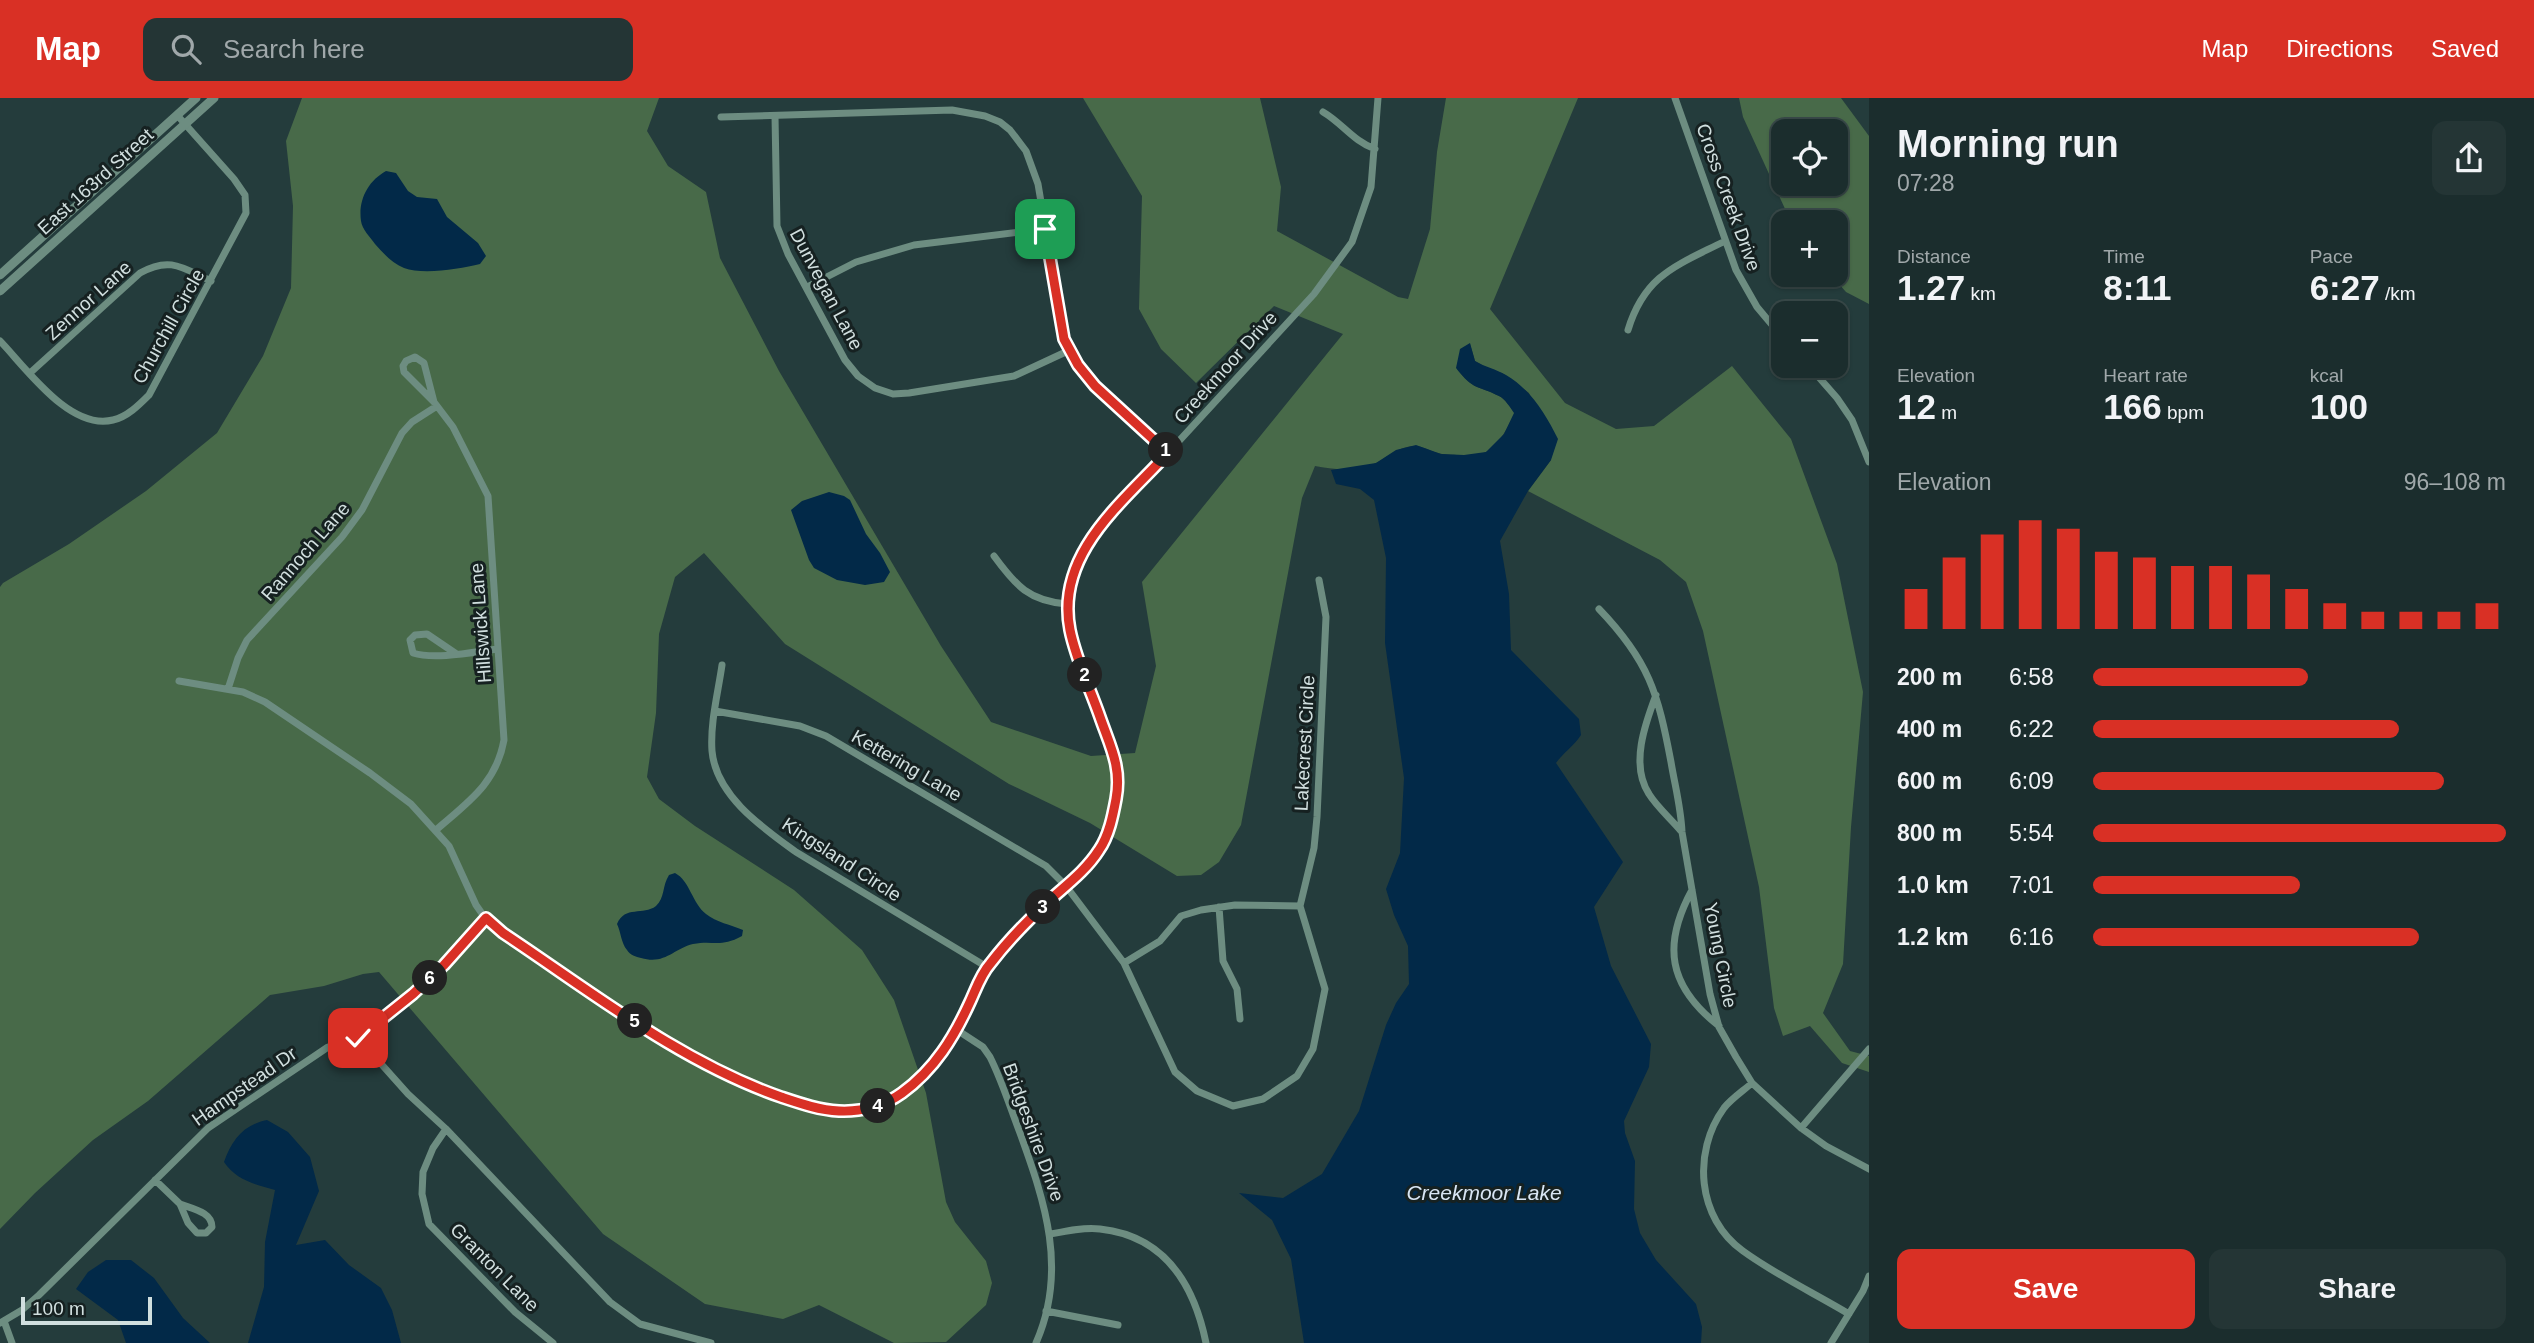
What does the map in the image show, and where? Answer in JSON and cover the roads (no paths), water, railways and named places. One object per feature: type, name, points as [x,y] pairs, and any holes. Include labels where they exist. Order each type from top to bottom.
[{"type":"street","name":"East 163rd Street","points":[[0,275],[196,98]]},
{"type":"street","name":"East 163rd Street","points":[[0,291],[214,98]]},
{"type":"street","name":"Creekmoor Drive","points":[[178,681],[243,692],[282,713],[391,788],[411,804],[449,846],[476,905],[503,933],[644,1026],[704,1062],[742,1083],[816,1108],[862,1111],[901,1095],[925,1074],[945,1050],[987,967],[1018,929],[1078,876],[1101,849],[1111,823],[1119,772],[1076,653],[1070,629],[1067,604],[1073,571],[1083,549],[1100,527],[1332,271],[1352,242],[1371,187],[1378,98]]},
{"type":"street","name":"Cross Creek Drive","points":[[1675,98],[1737,270],[1757,307],[1771,324]]},
{"type":"street","points":[[721,117],[952,110],[985,116],[1000,122],[1021,143],[1030,159],[1038,184],[1064,339],[1078,365],[1095,386],[1168,453]]},
{"type":"street","points":[[1323,112],[1336,120],[1363,145],[1375,149]]},
{"type":"street","name":"Churchill Circle","points":[[0,341],[65,408],[80,417],[98,422],[114,420],[149,396],[242,220],[246,202],[245,195],[234,179],[177,115]]},
{"type":"street","name":"Dunvegan Lane","points":[[775,116],[777,226],[788,254],[845,360],[858,376],[875,388],[893,394],[909,393],[1014,376],[1070,350]]},
{"type":"street","points":[[807,287],[856,262],[915,245],[1045,229]]},
{"type":"street","points":[[1628,330],[1642,296],[1657,279],[1726,241]]},
{"type":"street","name":"Zennor Lane","points":[[30,373],[140,273],[154,265],[176,264],[211,281]]},
{"type":"street","points":[[415,357],[424,363],[436,404],[404,372],[403,366],[410,358],[415,357]]},
{"type":"street","points":[[1820,378],[1852,420],[1869,462]]},
{"type":"street","name":"Hillswick Lane","points":[[436,404],[453,427],[488,496],[504,740],[493,775],[487,783],[436,830]]},
{"type":"street","name":"Rannoch Lane","points":[[228,689],[247,640],[342,537],[362,510],[401,433],[436,404]]},
{"type":"street","points":[[994,556],[1013,581],[1029,594],[1050,603],[1067,604]]},
{"type":"street","name":"Lakecrest Circle","points":[[1300,906],[1314,848],[1317,817],[1326,617],[1319,580]]},
{"type":"street","name":"Young Circle","points":[[1599,609],[1633,648],[1656,694],[1681,809],[1682,832],[1710,993],[1719,1027],[1752,1083],[1801,1128],[1826,1146],[1869,1169]]},
{"type":"street","points":[[455,653],[427,634],[415,635],[410,640],[413,653],[421,656],[455,653],[498,649]]},
{"type":"street","name":"Kingsland Circle","points":[[722,665],[712,752],[720,777],[736,801],[796,852],[987,967]]},
{"type":"street","name":"Young Circle","points":[[1656,694],[1640,743],[1641,769],[1648,793],[1682,832]]},
{"type":"street","name":"Kettering Lane","points":[[715,711],[800,726],[826,736],[1046,866],[1066,886]]},
{"type":"street","points":[[1066,886],[1124,963],[1175,1072],[1196,1091],[1233,1106],[1263,1099],[1297,1076],[1313,1049],[1325,989],[1300,906],[1235,905],[1181,916],[1160,941],[1124,963]]},
{"type":"street","name":"Young Circle","points":[[1693,888],[1679,913],[1673,939],[1675,965],[1685,990],[1705,1016],[1719,1027]]},
{"type":"street","points":[[1219,907],[1223,961],[1237,989],[1240,1019]]},
{"type":"street","name":"Hampstead Dr","points":[[2,1322],[39,1295],[208,1128],[328,1047],[358,1038],[444,965],[486,918]]},
{"type":"street","name":"Bridgeshire Drive","points":[[957,1030],[983,1047],[997,1072],[1044,1200],[1051,1234],[1052,1271],[1046,1311],[1036,1343]]},
{"type":"street","points":[[358,1038],[408,1094],[446,1129],[610,1302],[640,1324],[711,1343]]},
{"type":"street","points":[[1801,1128],[1869,1049]]},
{"type":"street","points":[[1752,1083],[1725,1106],[1712,1128],[1702,1166],[1704,1194],[1720,1228],[1741,1250],[1849,1314]]},
{"type":"street","name":"Granton Lane","points":[[446,1129],[433,1148],[423,1172],[422,1194],[429,1224],[515,1312],[553,1343]]},
{"type":"street","points":[[155,1180],[180,1204],[188,1223],[197,1233],[206,1233],[212,1227],[212,1220],[207,1214],[180,1204]]},
{"type":"street","points":[[1051,1234],[1098,1229],[1125,1234],[1149,1246],[1170,1261],[1184,1279],[1194,1298],[1206,1343]]},
{"type":"street","points":[[1831,1343],[1863,1291],[1869,1276]]},
{"type":"street","points":[[1046,1311],[1118,1325]]},
{"type":"street","points":[[2,1322],[12,1343]]},
{"type":"water","points":[[386,171],[396,173],[408,191],[417,197],[437,199],[447,217],[478,243],[486,256],[480,264],[421,271],[404,268],[385,255],[365,230],[360,213],[369,186]]},
{"type":"water","name":"Creekmoor Lake","points":[[1470,343],[1475,361],[1506,375],[1530,395],[1558,439],[1551,460],[1528,491],[1500,541],[1509,594],[1511,650],[1579,719],[1581,735],[1556,763],[1623,862],[1594,907],[1611,966],[1651,1044],[1649,1067],[1624,1121],[1625,1133],[1635,1161],[1634,1209],[1640,1233],[1656,1260],[1696,1304],[1702,1327],[1701,1343],[1304,1343],[1291,1259],[1272,1220],[1239,1193],[1283,1198],[1322,1174],[1359,1111],[1386,1025],[1409,984],[1408,946],[1386,889],[1400,853],[1404,778],[1385,643],[1386,558],[1374,500],[1360,489],[1336,484],[1331,470],[1376,463],[1396,450],[1416,445],[1441,454],[1486,452],[1504,434],[1514,413],[1501,397],[1472,384],[1456,368],[1460,349]]},
{"type":"water","points":[[829,492],[850,500],[866,534],[890,572],[884,582],[865,585],[837,580],[814,568],[809,560],[791,510],[802,501]]},
{"type":"water","points":[[675,873],[684,881],[706,914],[743,930],[742,936],[722,943],[693,944],[663,958],[639,958],[628,952],[617,924],[620,918],[629,913],[656,906],[669,875]]},
{"type":"water","points":[[267,1120],[288,1132],[310,1157],[319,1191],[296,1245],[325,1240],[349,1265],[381,1288],[392,1310],[401,1343],[248,1343],[264,1287],[265,1242],[275,1190],[240,1177],[224,1162],[231,1147],[245,1130]]},
{"type":"water","points":[[106,1260],[131,1260],[154,1278],[183,1318],[210,1343],[126,1343],[118,1320],[76,1289],[88,1272]]}]
